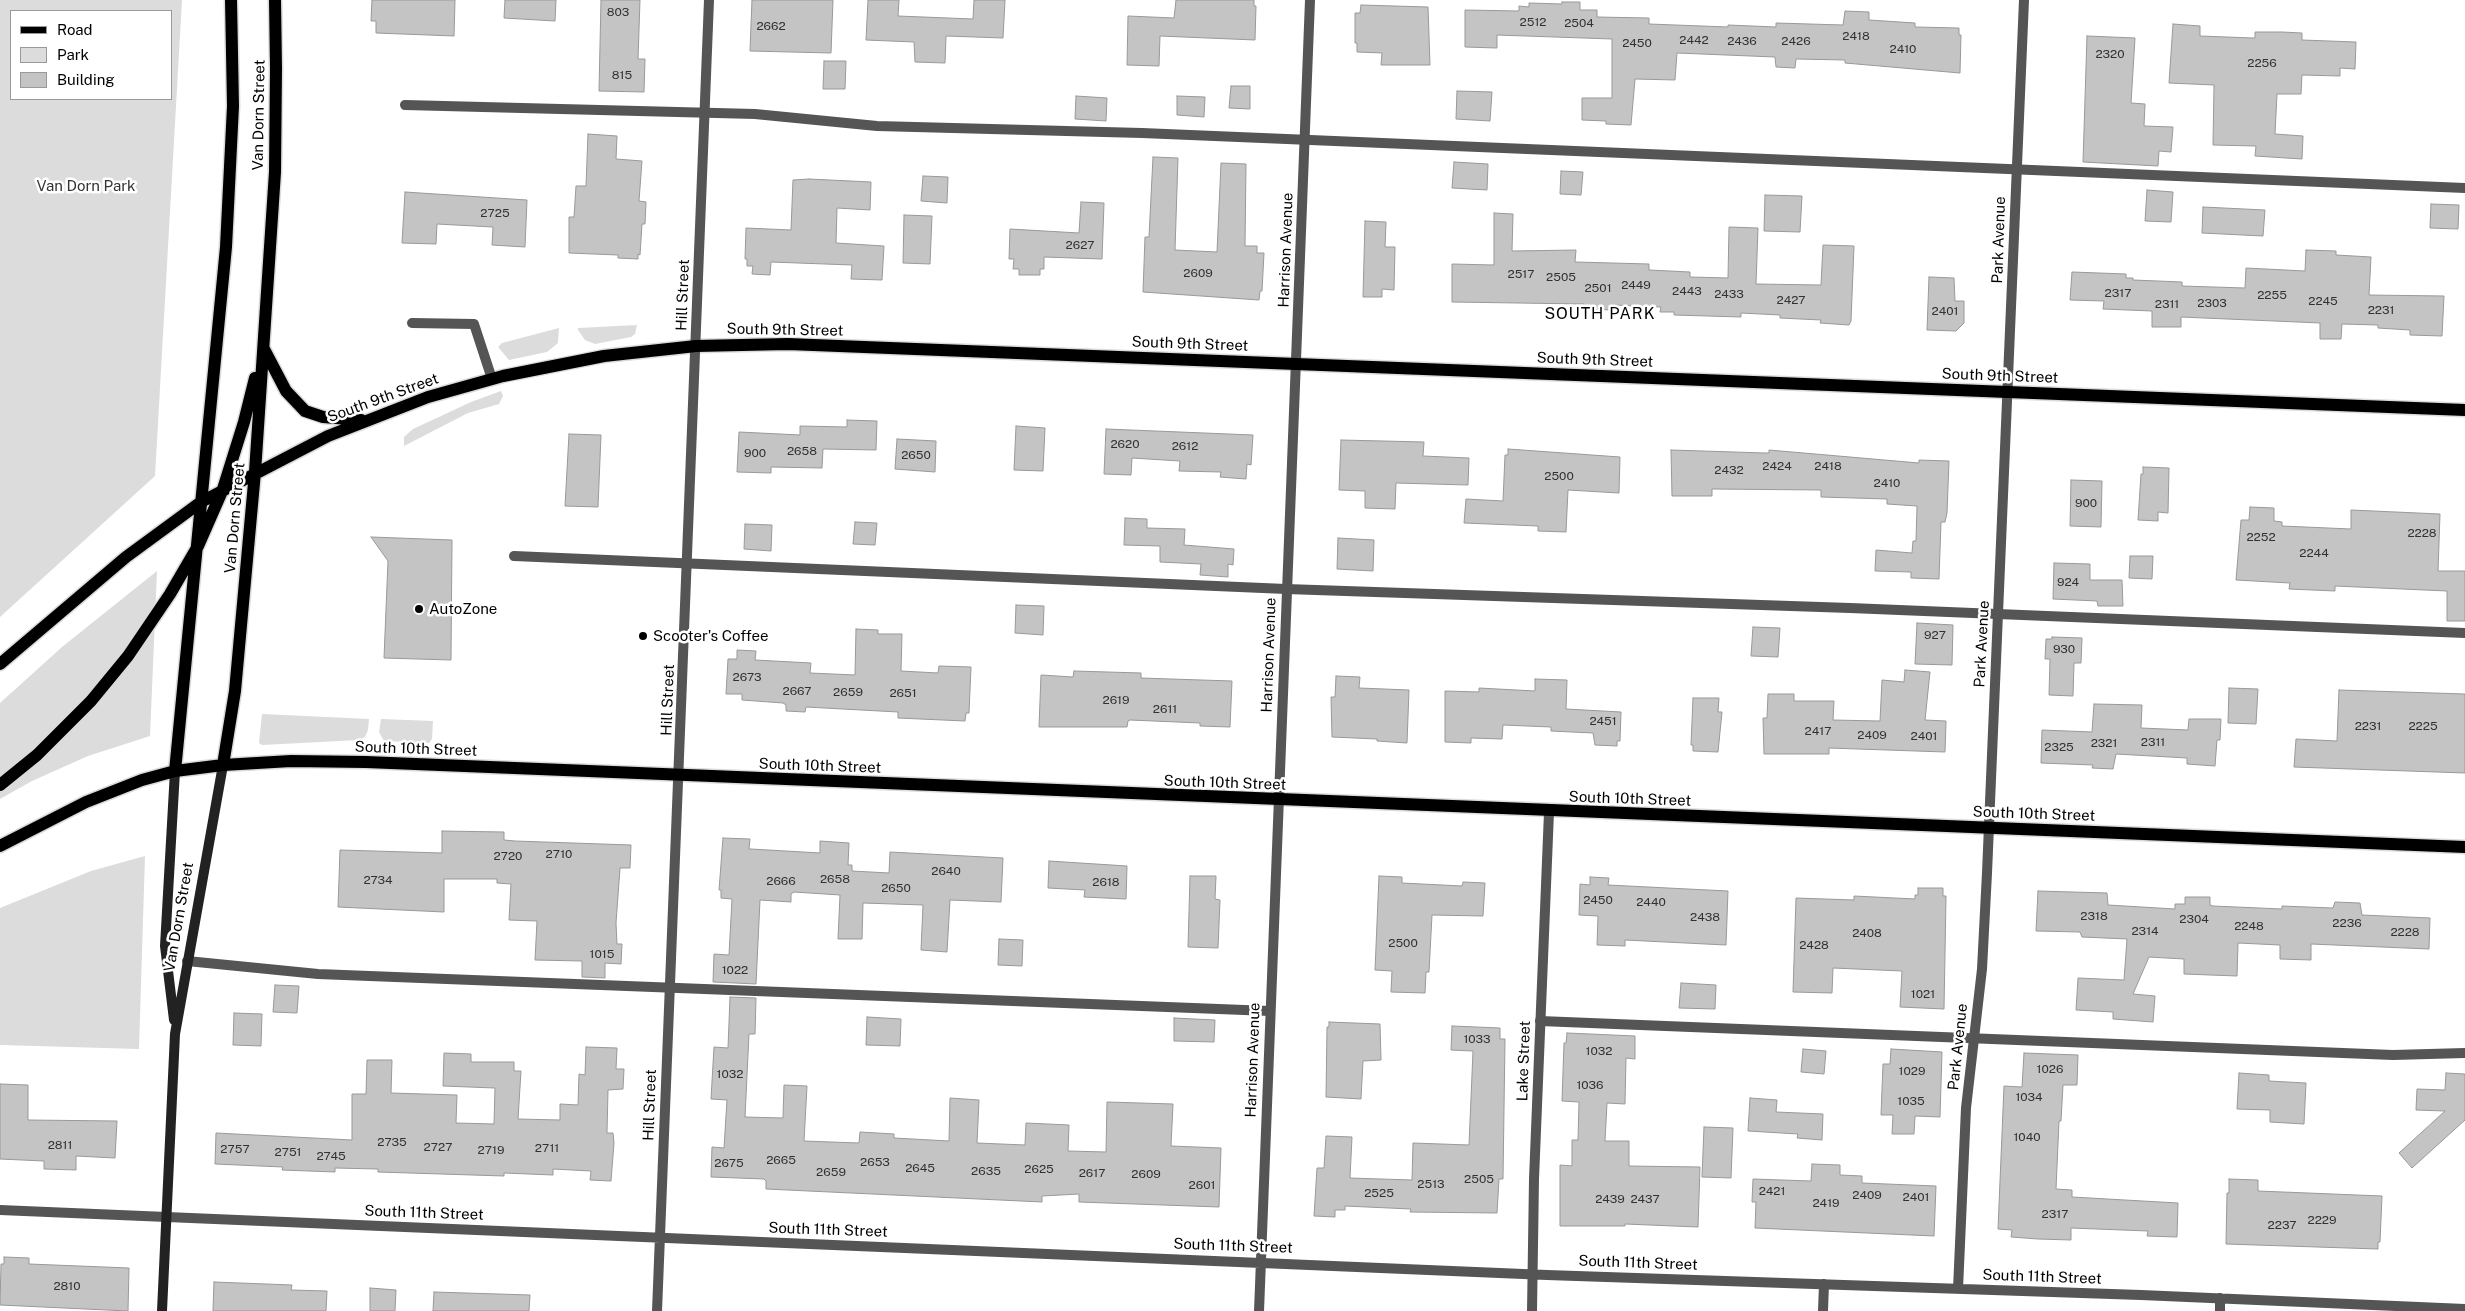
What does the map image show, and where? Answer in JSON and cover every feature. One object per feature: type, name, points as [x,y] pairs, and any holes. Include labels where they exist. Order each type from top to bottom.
[{"type":"main road","name":"Van Dorn Street","points":[[175,1034],[165,946],[175,771],[229,208],[233,106],[231,0]]},
{"type":"main road","name":"Van Dorn Street","points":[[162,1311],[175,1034],[235,690],[255,472],[275,172],[275,0]]},
{"type":"main road","points":[[0,784],[37,755],[68,725],[108,681],[150,625],[198,546],[223,489],[251,396],[265,314]]},
{"type":"main road","name":"South 9th Street","points":[[0,664],[126,557],[201,502],[255,472],[364,420],[428,397],[585,359],[696,346],[788,344],[2465,410]]},
{"type":"main road","points":[[263,347],[286,391],[306,411],[324,417],[364,420]]},
{"type":"main road","name":"South 10th Street","points":[[0,846],[86,802],[142,780],[175,771],[223,765],[291,761],[366,762],[1549,812],[2465,847]]},
{"type":"street","name":"Hill Street","points":[[657,1311],[709,0]]},
{"type":"street","name":"Harrison Avenue","points":[[1259,1311],[1310,0]]},
{"type":"street","name":"Park Avenue","points":[[1958,1289],[1966,1108],[1982,969],[1999,615],[2024,0]]},
{"type":"street","points":[[405,105],[756,114],[877,126],[1142,133],[2465,188]]},
{"type":"street","points":[[412,323],[474,324],[492,380]]},
{"type":"street","points":[[514,556],[1286,589],[1850,608],[2465,633]]},
{"type":"street","name":"Lake Street","points":[[1532,1311],[1540,1021],[1549,812]]},
{"type":"street","points":[[187,961],[294,973],[1270,1011]]},
{"type":"street","points":[[1540,1021],[2393,1055],[2465,1053]]},
{"type":"street","name":"South 11th Street","points":[[0,1210],[1532,1274],[2220,1298],[2465,1309]]},
{"type":"street","points":[[1824,1284],[1824,1311]]},
{"type":"street","points":[[2220,1298],[2220,1311]]},
{"type":"green space","name":"Van Dorn Park","points":[[0,0],[182,0],[155,476],[0,617]]},
{"type":"green space","points":[[637,325],[635,334],[631,337],[595,344],[585,340],[578,330],[578,328]]},
{"type":"green space","points":[[559,328],[558,343],[547,352],[509,360],[498,347],[502,343]]},
{"type":"green space","points":[[501,391],[503,396],[499,404],[468,413],[404,446],[404,437],[413,429],[471,402]]},
{"type":"green space","points":[[157,571],[150,736],[88,756],[32,781],[0,799],[0,703],[62,647]]},
{"type":"green space","points":[[262,714],[369,719],[368,730],[365,737],[359,740],[262,745],[259,743]]},
{"type":"green space","points":[[381,719],[433,721],[432,739],[429,743],[384,741],[379,732]]},
{"type":"green space","points":[[145,856],[139,1049],[0,1045],[0,908],[91,871]]},
{"type":"building","points":[[372,0],[455,0],[454,36],[376,33],[376,21],[371,21]]},
{"type":"building","points":[[505,0],[556,0],[555,21],[504,18]]},
{"type":"building","points":[[601,0],[640,0],[638,59],[645,59],[644,92],[599,91]]},
{"type":"building","points":[[752,0],[833,0],[831,53],[750,51]]},
{"type":"building","points":[[868,0],[899,0],[898,16],[973,19],[974,0],[1005,0],[1003,38],[946,36],[945,63],[915,62],[914,42],[866,40]]},
{"type":"building","points":[[1176,0],[1254,0],[1254,6],[1256,6],[1255,40],[1160,36],[1159,66],[1127,65],[1128,16],[1174,18]]},
{"type":"building","points":[[1562,2],[1580,2],[1580,10],[1597,10],[1597,17],[1649,18],[1649,24],[1728,27],[1728,25],[1776,27],[1776,23],[1843,25],[1845,11],[1869,12],[1869,20],[1915,23],[1915,27],[1959,28],[1959,35],[1961,35],[1960,73],[1845,63],[1845,60],[1796,59],[1795,68],[1776,67],[1775,57],[1677,53],[1675,80],[1635,79],[1631,125],[1606,124],[1606,121],[1582,120],[1582,98],[1612,98],[1612,39],[1497,35],[1497,48],[1465,47],[1465,10],[1519,11],[1519,6],[1529,7],[1529,3],[1562,4]]},
{"type":"building","points":[[1361,5],[1428,7],[1430,65],[1381,65],[1382,53],[1357,52],[1357,43],[1355,43],[1355,13],[1360,13]]},
{"type":"building","points":[[2173,24],[2200,26],[2200,36],[2255,38],[2255,32],[2282,32],[2302,33],[2302,40],[2356,42],[2355,69],[2340,68],[2340,76],[2302,75],[2301,94],[2277,94],[2275,134],[2303,136],[2302,159],[2255,156],[2256,146],[2213,145],[2214,85],[2169,83]]},
{"type":"building","points":[[2087,36],[2135,38],[2131,103],[2145,104],[2144,126],[2173,127],[2171,152],[2159,151],[2158,166],[2083,162]]},
{"type":"building","points":[[824,61],[846,61],[845,89],[823,89]]},
{"type":"building","points":[[1231,86],[1250,86],[1250,109],[1229,108]]},
{"type":"building","points":[[1457,91],[1492,92],[1490,121],[1456,119]]},
{"type":"building","points":[[1076,96],[1107,98],[1106,121],[1075,119]]},
{"type":"building","points":[[1177,96],[1205,97],[1204,117],[1177,115]]},
{"type":"building","points":[[588,134],[617,136],[616,159],[642,161],[639,201],[646,202],[645,224],[642,224],[640,255],[638,254],[638,259],[618,258],[618,255],[569,253],[569,217],[574,217],[576,186],[586,186]]},
{"type":"building","points":[[1153,157],[1178,158],[1175,250],[1217,252],[1221,163],[1246,164],[1245,246],[1257,246],[1257,253],[1264,253],[1262,291],[1260,291],[1259,300],[1143,292],[1145,237],[1149,237]]},
{"type":"building","points":[[1454,162],[1488,164],[1487,190],[1452,188]]},
{"type":"building","points":[[1561,171],[1583,172],[1581,195],[1560,194]]},
{"type":"building","points":[[923,176],[948,177],[947,203],[921,201]]},
{"type":"building","points":[[793,180],[871,182],[870,210],[837,208],[836,243],[884,246],[882,280],[851,279],[852,265],[771,262],[770,275],[752,274],[753,266],[747,266],[747,259],[745,259],[746,228],[791,230]]},
{"type":"building","points":[[2147,190],[2173,192],[2171,222],[2145,221]]},
{"type":"building","points":[[405,192],[527,200],[525,247],[492,245],[493,227],[437,224],[436,244],[402,243]]},
{"type":"building","points":[[1765,195],[1802,196],[1800,232],[1764,231]]},
{"type":"building","points":[[1081,202],[1104,203],[1102,259],[1044,257],[1044,269],[1040,269],[1040,275],[1019,275],[1019,269],[1013,269],[1014,259],[1009,259],[1010,229],[1079,233]]},
{"type":"building","points":[[2431,204],[2459,205],[2458,229],[2430,228]]},
{"type":"building","points":[[2203,207],[2265,210],[2263,236],[2202,233]]},
{"type":"building","points":[[1494,213],[1513,214],[1512,251],[1576,250],[1575,262],[1649,264],[1649,270],[1690,272],[1690,277],[1728,278],[1729,227],[1758,228],[1756,284],[1821,285],[1823,245],[1854,246],[1851,321],[1849,325],[1820,323],[1821,320],[1780,318],[1780,315],[1741,313],[1741,317],[1674,315],[1674,312],[1660,312],[1661,307],[1612,305],[1612,310],[1584,309],[1584,304],[1452,302],[1452,264],[1494,265]]},
{"type":"building","points":[[904,215],[932,216],[930,264],[903,263]]},
{"type":"building","points":[[1365,221],[1386,222],[1385,247],[1395,247],[1394,290],[1382,289],[1382,297],[1363,297]]},
{"type":"building","points":[[2306,250],[2336,251],[2336,255],[2371,257],[2369,295],[2444,296],[2442,336],[2410,335],[2410,330],[2378,328],[2378,325],[2342,324],[2341,339],[2320,339],[2320,323],[2181,317],[2181,327],[2152,327],[2152,311],[2103,309],[2104,301],[2070,300],[2072,272],[2126,274],[2126,278],[2133,278],[2133,280],[2182,282],[2182,286],[2245,288],[2246,268],[2305,271]]},
{"type":"building","points":[[1929,277],[1954,278],[1955,301],[1964,301],[1964,323],[1956,331],[1927,330]]},
{"type":"building","points":[[847,420],[877,421],[876,450],[823,449],[822,468],[771,467],[771,473],[737,472],[739,432],[800,435],[800,426],[847,427]]},
{"type":"building","points":[[1016,426],[1045,428],[1043,471],[1014,470]]},
{"type":"building","points":[[1106,429],[1253,435],[1251,465],[1247,464],[1246,479],[1220,477],[1221,472],[1179,471],[1180,461],[1132,458],[1131,475],[1104,474]]},
{"type":"building","points":[[569,434],[601,435],[598,507],[565,506]]},
{"type":"building","points":[[897,439],[936,441],[935,472],[895,469]]},
{"type":"building","points":[[1341,440],[1424,442],[1423,456],[1469,458],[1468,485],[1396,483],[1395,509],[1365,508],[1365,491],[1339,490]]},
{"type":"building","points":[[1508,449],[1620,457],[1619,493],[1568,490],[1566,532],[1538,531],[1538,526],[1464,523],[1466,499],[1503,501],[1505,455],[1508,455]]},
{"type":"building","points":[[1671,450],[1769,453],[1769,450],[1919,463],[1919,460],[1949,461],[1947,513],[1945,522],[1941,522],[1939,579],[1911,578],[1911,572],[1875,571],[1876,550],[1912,553],[1913,541],[1916,541],[1917,506],[1887,504],[1887,499],[1821,497],[1821,490],[1712,489],[1712,496],[1672,496]]},
{"type":"building","points":[[2143,467],[2169,468],[2168,513],[2158,512],[2158,521],[2138,520]]},
{"type":"building","points":[[2071,480],[2102,481],[2101,527],[2070,526]]},
{"type":"building","points":[[2250,507],[2274,508],[2274,521],[2282,522],[2282,526],[2351,529],[2351,510],[2440,514],[2438,571],[2465,571],[2465,621],[2447,621],[2447,591],[2335,586],[2335,591],[2289,589],[2290,583],[2236,580],[2241,520],[2249,520]]},
{"type":"building","points":[[1125,518],[1147,519],[1147,528],[1185,529],[1184,545],[1234,549],[1233,565],[1228,564],[1228,577],[1200,575],[1201,564],[1160,562],[1160,546],[1124,545]]},
{"type":"building","points":[[855,522],[877,523],[875,545],[853,544]]},
{"type":"building","points":[[745,524],[772,525],[771,551],[744,549]]},
{"type":"building","name":"AutoZone","points":[[371,537],[452,540],[451,660],[384,658],[388,561]]},
{"type":"building","points":[[1338,538],[1374,540],[1373,571],[1337,569]]},
{"type":"building","points":[[2130,556],[2153,556],[2152,579],[2129,578]]},
{"type":"building","points":[[2054,563],[2090,564],[2090,580],[2122,580],[2123,606],[2098,606],[2097,601],[2053,599]]},
{"type":"building","points":[[1016,605],[1044,606],[1043,635],[1015,633]]},
{"type":"building","points":[[1917,623],[1953,625],[1952,665],[1915,664]]},
{"type":"building","points":[[1753,627],[1780,628],[1778,657],[1751,656]]},
{"type":"building","points":[[856,629],[878,630],[878,634],[902,634],[901,671],[938,673],[939,666],[971,667],[969,713],[966,713],[965,721],[898,718],[898,712],[806,707],[805,712],[786,711],[786,705],[783,703],[742,700],[742,694],[726,694],[728,659],[737,659],[737,650],[756,651],[755,660],[811,663],[810,673],[855,675]]},
{"type":"building","points":[[2052,637],[2082,638],[2081,663],[2074,663],[2073,696],[2049,695],[2050,659],[2045,659],[2046,639],[2052,639]]},
{"type":"building","points":[[1905,670],[1930,672],[1925,720],[1946,721],[1945,752],[1829,748],[1829,754],[1764,754],[1763,718],[1767,718],[1768,694],[1794,694],[1794,701],[1834,701],[1833,720],[1880,721],[1882,680],[1904,682]]},
{"type":"building","points":[[1074,671],[1141,673],[1141,678],[1232,681],[1230,727],[1200,726],[1200,723],[1130,720],[1127,727],[1039,727],[1041,675],[1073,677]]},
{"type":"building","points":[[1336,676],[1360,677],[1359,688],[1409,690],[1407,743],[1377,741],[1377,739],[1332,737],[1331,697],[1335,697]]},
{"type":"building","points":[[1535,679],[1567,680],[1566,709],[1621,712],[1620,741],[1617,741],[1617,746],[1595,745],[1593,733],[1551,731],[1551,727],[1503,725],[1502,739],[1471,738],[1471,743],[1445,742],[1445,691],[1479,692],[1479,688],[1535,691]]},
{"type":"building","points":[[2229,688],[2258,689],[2256,724],[2228,723]]},
{"type":"building","points":[[2339,690],[2465,694],[2465,773],[2294,767],[2296,739],[2337,741]]},
{"type":"building","points":[[1693,698],[1719,698],[1718,712],[1722,712],[1718,752],[1693,751],[1693,745],[1691,745]]},
{"type":"building","points":[[2094,704],[2142,705],[2141,728],[2188,730],[2189,719],[2221,719],[2220,740],[2217,740],[2215,766],[2187,764],[2187,758],[2116,754],[2113,769],[2092,768],[2093,765],[2041,763],[2042,730],[2092,732]]},
{"type":"building","points":[[442,831],[504,832],[504,840],[515,841],[631,845],[630,868],[620,868],[616,923],[617,944],[622,944],[621,964],[605,963],[605,978],[582,977],[582,961],[535,960],[537,921],[509,920],[511,884],[497,883],[497,879],[444,879],[444,912],[338,907],[340,850],[442,853]]},
{"type":"building","points":[[723,838],[750,839],[749,849],[820,853],[820,841],[849,843],[848,865],[852,865],[852,871],[889,873],[890,852],[1003,858],[1001,902],[950,900],[947,952],[921,950],[923,905],[863,903],[862,939],[838,939],[840,895],[794,892],[791,894],[791,902],[760,900],[756,984],[713,982],[714,954],[729,955],[732,899],[721,898],[721,890],[719,890]]},
{"type":"building","points":[[1049,861],[1127,866],[1126,899],[1084,897],[1085,890],[1048,888]]},
{"type":"building","points":[[1190,876],[1216,876],[1215,899],[1220,900],[1218,948],[1188,947]]},
{"type":"building","points":[[1379,876],[1402,877],[1402,883],[1462,886],[1463,882],[1485,883],[1483,916],[1432,915],[1429,972],[1426,972],[1425,993],[1391,992],[1392,971],[1375,970]]},
{"type":"building","points":[[1590,877],[1609,878],[1608,885],[1728,891],[1726,945],[1625,940],[1625,946],[1597,945],[1598,916],[1579,915],[1580,884],[1590,885]]},
{"type":"building","points":[[1918,888],[1943,888],[1943,896],[1946,896],[1944,1009],[1900,1007],[1902,971],[1833,968],[1832,993],[1793,992],[1796,898],[1854,900],[1854,896],[1915,899],[1915,895],[1918,895]]},
{"type":"building","points":[[2038,891],[2107,893],[2108,905],[2175,909],[2175,904],[2185,904],[2185,897],[2210,897],[2210,905],[2213,906],[2282,909],[2282,906],[2333,908],[2335,902],[2360,903],[2362,915],[2430,918],[2429,949],[2311,944],[2311,960],[2280,959],[2280,945],[2238,943],[2237,976],[2184,974],[2184,959],[2149,957],[2133,994],[2155,996],[2153,1022],[2113,1019],[2113,1012],[2076,1010],[2078,978],[2124,980],[2127,939],[2082,937],[2080,932],[2036,931]]},
{"type":"building","points":[[999,939],[1023,940],[1022,966],[998,965]]},
{"type":"building","points":[[1681,983],[1716,985],[1715,1009],[1679,1008]]},
{"type":"building","points":[[275,985],[299,986],[297,1013],[273,1012]]},
{"type":"building","points":[[730,997],[756,998],[755,1034],[749,1034],[745,1117],[783,1118],[784,1085],[807,1086],[804,1141],[859,1143],[860,1132],[894,1134],[894,1138],[949,1141],[950,1098],[979,1100],[977,1143],[1025,1145],[1026,1123],[1069,1125],[1068,1151],[1106,1152],[1107,1102],[1173,1104],[1171,1146],[1221,1148],[1219,1207],[1079,1202],[1079,1194],[1042,1196],[1042,1202],[766,1189],[766,1181],[764,1179],[711,1177],[712,1147],[724,1148],[727,1100],[711,1099],[714,1047],[728,1048]]},
{"type":"building","points":[[234,1013],[262,1014],[261,1046],[233,1045]]},
{"type":"building","points":[[867,1017],[901,1019],[900,1046],[866,1045]]},
{"type":"building","points":[[1174,1018],[1215,1020],[1214,1042],[1174,1041]]},
{"type":"building","points":[[1329,1022],[1380,1024],[1381,1060],[1363,1061],[1361,1099],[1326,1097],[1327,1027],[1329,1027]]},
{"type":"building","points":[[1452,1026],[1500,1028],[1500,1039],[1505,1039],[1503,1179],[1499,1179],[1497,1213],[1410,1212],[1411,1209],[1345,1206],[1345,1210],[1335,1210],[1335,1217],[1314,1216],[1317,1168],[1324,1168],[1326,1136],[1352,1137],[1350,1178],[1412,1180],[1413,1143],[1469,1145],[1473,1051],[1451,1050]]},
{"type":"building","points":[[1567,1033],[1635,1036],[1635,1059],[1626,1058],[1625,1104],[1607,1103],[1605,1141],[1629,1141],[1629,1166],[1700,1167],[1698,1227],[1625,1224],[1625,1226],[1560,1226],[1560,1165],[1572,1166],[1572,1140],[1578,1140],[1579,1102],[1562,1101],[1564,1043],[1566,1043]]},
{"type":"building","points":[[586,1047],[617,1048],[616,1069],[624,1069],[623,1089],[608,1090],[607,1133],[613,1133],[614,1143],[611,1181],[590,1180],[591,1171],[553,1169],[553,1175],[504,1173],[504,1176],[378,1172],[378,1169],[335,1168],[335,1172],[282,1170],[283,1167],[215,1164],[216,1133],[352,1140],[352,1094],[366,1094],[367,1060],[392,1060],[391,1093],[457,1095],[456,1123],[494,1124],[495,1088],[443,1086],[444,1053],[471,1054],[471,1062],[514,1062],[514,1071],[521,1071],[518,1119],[560,1120],[560,1104],[578,1105],[579,1074],[585,1075]]},
{"type":"building","points":[[1803,1049],[1826,1051],[1824,1074],[1801,1072]]},
{"type":"building","points":[[1891,1049],[1942,1052],[1940,1117],[1915,1116],[1914,1134],[1892,1134],[1893,1115],[1881,1115],[1883,1064],[1890,1064]]},
{"type":"building","points":[[2024,1053],[2078,1055],[2077,1085],[2063,1085],[2061,1121],[2059,1121],[2056,1189],[2072,1190],[2072,1197],[2178,1203],[2177,1237],[2147,1236],[2148,1231],[2071,1228],[2071,1240],[2038,1239],[2011,1237],[2012,1230],[1998,1229],[2004,1086],[2022,1087]]},
{"type":"building","points":[[2239,1073],[2269,1075],[2269,1081],[2306,1083],[2304,1124],[2270,1122],[2270,1110],[2237,1109]]},
{"type":"building","points":[[2446,1073],[2465,1074],[2465,1120],[2412,1168],[2399,1153],[2445,1111],[2416,1110],[2417,1089],[2445,1090]]},
{"type":"building","points":[[0,1084],[28,1085],[28,1120],[117,1121],[115,1158],[76,1156],[76,1170],[44,1169],[44,1161],[0,1159]]},
{"type":"building","points":[[1750,1098],[1777,1100],[1776,1112],[1823,1114],[1822,1140],[1797,1138],[1798,1134],[1748,1131]]},
{"type":"building","points":[[1704,1127],[1733,1128],[1731,1178],[1702,1177]]},
{"type":"building","points":[[1812,1164],[1840,1165],[1840,1175],[1862,1176],[1862,1183],[1936,1186],[1934,1236],[1755,1228],[1756,1202],[1752,1202],[1753,1179],[1811,1181]]},
{"type":"building","points":[[2229,1179],[2258,1180],[2258,1191],[2382,1196],[2378,1249],[2226,1244]]},
{"type":"building","points":[[4,1257],[29,1258],[29,1264],[129,1268],[128,1311],[0,1305],[1,1264],[4,1264]]},
{"type":"building","points":[[214,1282],[292,1285],[291,1290],[327,1291],[326,1311],[213,1311]]},
{"type":"building","points":[[370,1288],[396,1290],[395,1311],[370,1311]]},
{"type":"building","points":[[434,1292],[530,1295],[529,1311],[433,1311]]},
{"type":"place","name":"AutoZone","points":[[419,609]]},
{"type":"place","name":"Scooter's Coffee","points":[[643,636]]},
{"type":"district","name":"SOUTH PARK","points":[[1600,314]]}]
